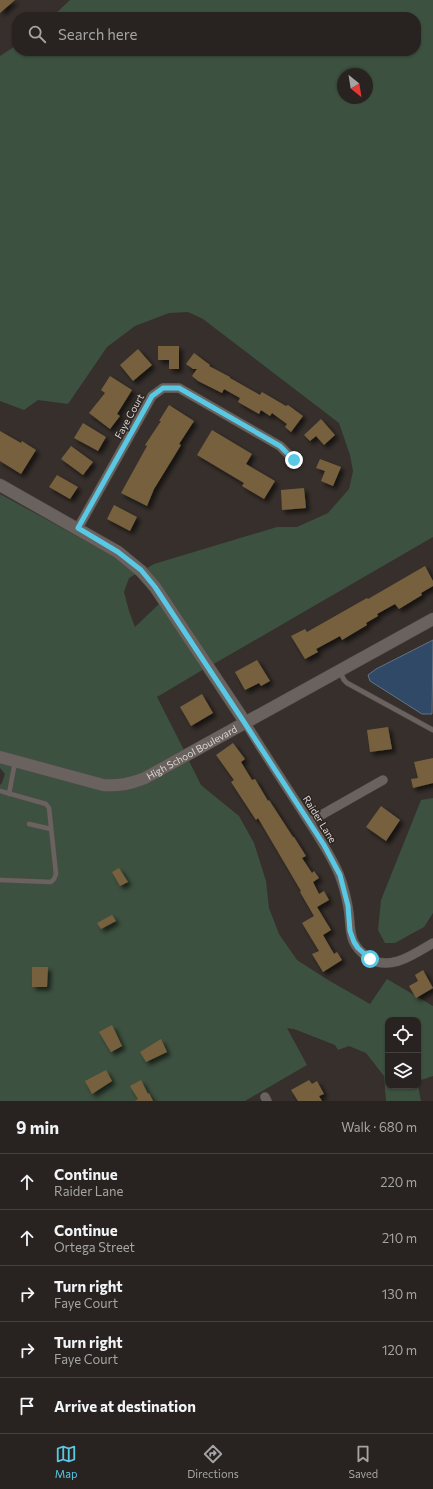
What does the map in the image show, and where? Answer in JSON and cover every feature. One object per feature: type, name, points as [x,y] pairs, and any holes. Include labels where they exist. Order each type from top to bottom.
[{"type":"street","name":"Faye Court","points":[[78,528],[152,396],[163,388],[179,388],[280,446],[294,460]]},
{"type":"street","points":[[0,486],[78,528],[118,552],[141,570],[155,587],[244,722]]},
{"type":"street","name":"High School Boulevard","points":[[0,757],[103,785],[118,786],[132,784],[433,619]]},
{"type":"street","name":"Raider Lane","points":[[244,722],[324,845],[340,875],[348,906],[350,931],[354,942],[363,953],[370,959],[380,963],[398,962],[433,943]]},
{"type":"street","points":[[309,822],[383,780]]},
{"type":"lane","points":[[339,670],[347,683],[433,730]]},
{"type":"lane","points":[[9,794],[15,762]]},
{"type":"lane","points":[[0,791],[46,804],[50,810],[56,874],[51,882],[0,880]]},
{"type":"lane","points":[[29,824],[51,829]]},
{"type":"green space","points":[[70,0],[433,0],[433,537],[212,665],[145,569],[154,564],[277,527],[297,527],[328,513],[349,489],[353,471],[350,455],[339,423],[203,319],[188,312],[169,313],[135,326],[107,347],[68,404],[38,400],[24,410],[0,401],[0,56],[12,48],[12,56],[421,56],[421,12],[57,12]]},
{"type":"green space","points":[[0,494],[126,563],[138,573],[129,578],[124,592],[135,627],[160,603],[204,669],[157,697],[184,750],[130,779],[103,781],[0,752]]},
{"type":"green space","points":[[188,759],[201,785],[239,816],[254,843],[266,881],[269,908],[279,934],[297,960],[370,1004],[387,979],[433,1006],[433,1076],[421,1080],[421,1017],[385,1017],[385,1088],[384,1076],[366,1053],[349,1046],[338,1050],[335,1045],[294,1029],[287,1028],[307,1065],[245,1101],[0,1101],[0,785],[5,774],[0,768],[0,762],[104,790],[119,791],[133,788]]},
{"type":"green space","points":[[433,798],[433,913],[424,927],[395,943],[385,943],[378,930],[381,900],[421,800]]},
{"type":"green space","points":[[385,1089],[419,1089],[421,1101],[386,1101]]},
{"type":"water","points":[[433,640],[432,714],[422,714],[370,681],[368,675],[376,669]]},
{"type":"building","points":[[0,0],[15,0],[0,13]]},
{"type":"building","points":[[158,346],[179,346],[179,369],[169,369],[169,360],[158,360]]},
{"type":"building","points":[[138,349],[152,365],[133,381],[120,365]]},
{"type":"building","points":[[194,353],[210,365],[209,366],[260,395],[262,392],[286,406],[288,405],[303,416],[291,432],[285,427],[287,424],[272,413],[270,416],[261,410],[259,414],[238,402],[240,398],[224,389],[222,393],[198,381],[192,376],[197,369],[193,369],[186,364]]},
{"type":"building","points":[[110,376],[132,390],[117,414],[120,416],[110,429],[89,413],[105,393],[101,390]]},
{"type":"building","points":[[169,405],[194,421],[179,444],[181,445],[154,489],[147,506],[121,493],[147,446],[145,445],[161,421],[159,421]]},
{"type":"building","points":[[321,419],[335,435],[324,445],[316,436],[310,441],[304,435]]},
{"type":"building","points":[[83,423],[106,437],[98,451],[74,438]]},
{"type":"building","points":[[212,430],[252,454],[246,464],[275,481],[264,499],[242,486],[244,483],[197,455]]},
{"type":"building","points":[[0,431],[21,443],[22,441],[36,450],[21,474],[0,461]]},
{"type":"building","points":[[71,446],[93,462],[83,475],[61,459]]},
{"type":"building","points":[[320,459],[341,467],[333,486],[321,481],[325,471],[316,468]]},
{"type":"building","points":[[57,475],[78,487],[70,499],[49,487]]},
{"type":"building","points":[[304,488],[306,508],[282,510],[281,490]]},
{"type":"building","points":[[114,505],[137,517],[130,531],[107,519]]},
{"type":"building","points":[[425,566],[433,581],[433,586],[421,593],[422,595],[399,609],[395,604],[377,614],[378,616],[366,623],[367,625],[342,640],[340,636],[316,649],[318,652],[305,659],[291,636],[305,629],[307,632]]},
{"type":"building","points":[[257,660],[270,681],[261,686],[259,683],[245,690],[235,672]]},
{"type":"building","points":[[202,694],[213,713],[191,726],[180,707]]},
{"type":"building","points":[[388,727],[392,749],[370,752],[367,730]]},
{"type":"building","points":[[233,743],[245,759],[241,762],[252,780],[255,779],[268,801],[269,800],[306,856],[302,858],[312,873],[314,871],[319,878],[313,882],[319,894],[324,891],[329,900],[317,907],[331,930],[323,935],[334,954],[337,952],[342,960],[323,972],[312,954],[319,951],[302,923],[314,916],[258,818],[256,820],[231,782],[234,780],[216,755]]},
{"type":"building","points":[[433,758],[433,783],[413,788],[411,779],[418,778],[414,762]]},
{"type":"building","points":[[381,806],[400,820],[386,841],[366,827]]},
{"type":"building","points":[[119,868],[128,882],[120,886],[112,872]]},
{"type":"building","points":[[112,915],[116,921],[101,929],[97,923]]},
{"type":"building","points":[[32,967],[48,967],[47,987],[32,987]]},
{"type":"building","points":[[423,970],[433,988],[416,998],[409,986],[418,981],[415,975]]},
{"type":"building","points":[[112,1025],[122,1046],[111,1052],[99,1032]]},
{"type":"building","points":[[161,1039],[167,1052],[146,1062],[140,1052]]},
{"type":"building","points":[[106,1070],[112,1081],[92,1094],[85,1081]]},
{"type":"building","points":[[141,1080],[153,1101],[135,1101],[138,1099],[130,1086]]},
{"type":"building","points":[[309,1080],[312,1084],[317,1081],[324,1094],[319,1096],[322,1101],[298,1101],[291,1090]]},
{"type":"route","points":[[294,460],[280,446],[179,388],[163,388],[152,396],[78,528],[118,552],[141,570],[155,587],[324,845],[340,875],[350,917],[350,931],[354,942],[370,959]]}]
